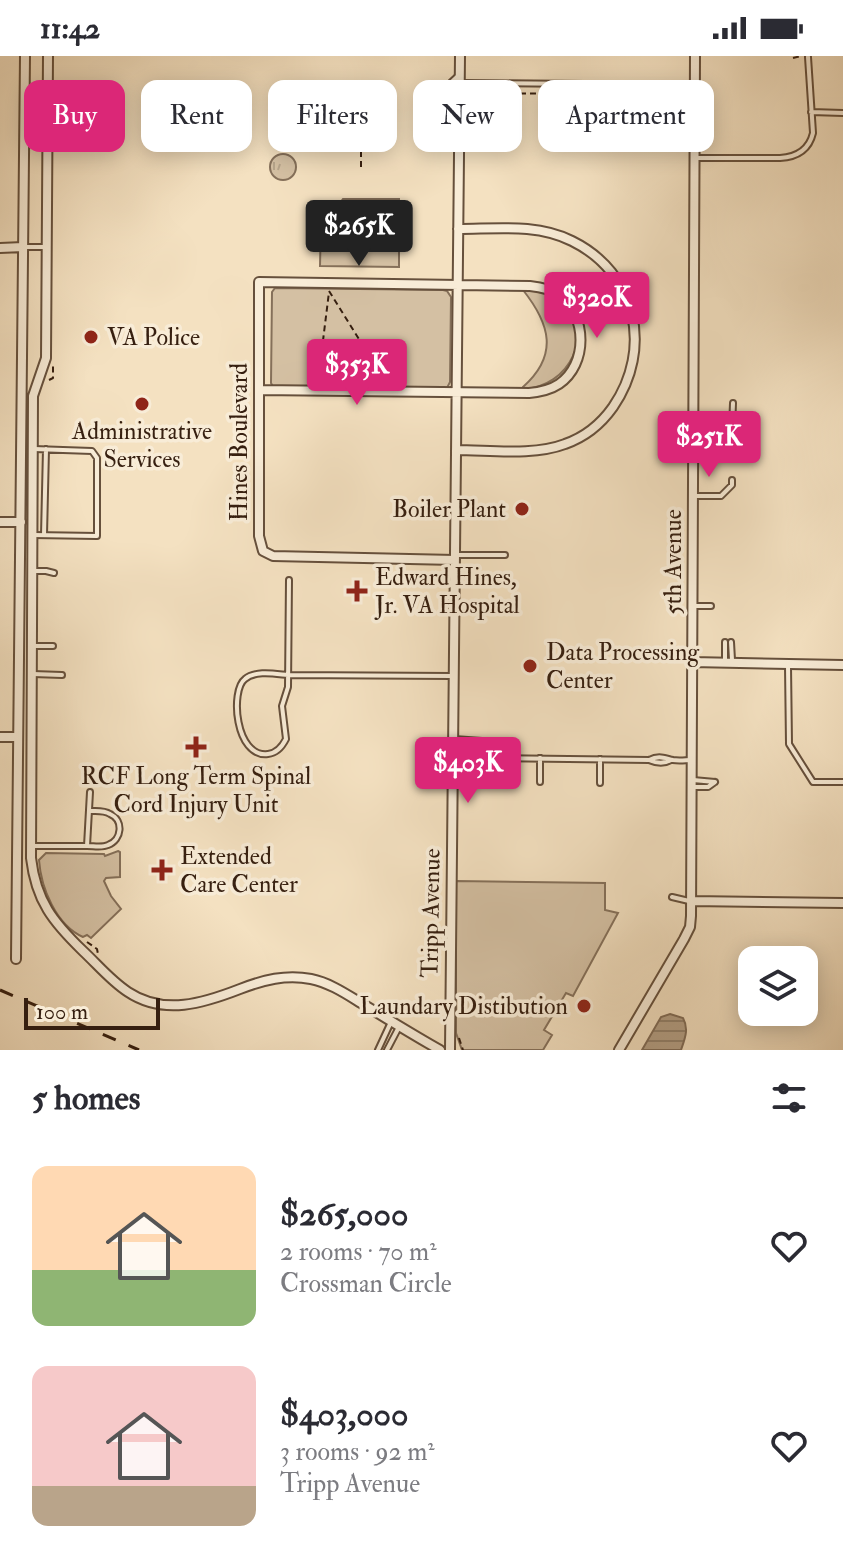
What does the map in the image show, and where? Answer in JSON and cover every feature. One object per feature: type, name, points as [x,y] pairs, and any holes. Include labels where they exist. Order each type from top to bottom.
[{"type":"street","points":[[16,959],[25,56]]},
{"type":"street","points":[[48,56],[46,358],[33,396],[31,846],[37,890],[45,909],[63,932],[114,982],[131,994],[161,1004],[187,1005],[210,1001],[269,979],[312,979],[336,988],[440,1050]]},
{"type":"street","name":"Tripp Avenue","points":[[459,78],[460,56]]},
{"type":"street","name":"5th Avenue","points":[[695,56],[695,80]]},
{"type":"street","name":"Tripp Avenue","points":[[450,1050],[459,152]]},
{"type":"street","name":"5th Avenue","points":[[619,1050],[690,927],[694,152]]},
{"type":"street","points":[[456,450],[551,449],[584,436],[598,425],[626,387],[634,346],[632,314],[620,285],[599,258],[586,249],[548,231],[458,229]]},
{"type":"street","points":[[0,248],[23,247]]},
{"type":"street","name":"Hines Boulevard","points":[[327,287],[259,282],[259,536],[263,551],[273,556],[455,557]]},
{"type":"street","points":[[259,390],[529,393],[551,388],[566,378],[577,361],[580,327],[569,305],[551,291],[530,286],[327,287]]},
{"type":"street","points":[[0,522],[21,522]]},
{"type":"street","points":[[692,662],[843,665]]},
{"type":"street","points":[[0,737],[18,737]]},
{"type":"street","points":[[691,901],[843,903]]},
{"type":"lane","points":[[694,158],[780,158],[802,152],[813,133],[808,57]]},
{"type":"lane","points":[[457,80],[538,82]]},
{"type":"lane","points":[[811,112],[843,113]]},
{"type":"lane","points":[[23,247],[46,247]]},
{"type":"lane","points":[[732,429],[733,403]]},
{"type":"lane","points":[[33,449],[92,451],[97,458],[97,536],[33,535]]},
{"type":"lane","points":[[44,536],[46,449]]},
{"type":"lane","points":[[693,496],[721,496],[732,485],[732,480]]},
{"type":"lane","points":[[455,557],[505,555]]},
{"type":"lane","points":[[33,571],[54,573]]},
{"type":"lane","points":[[289,580],[288,675],[288,687],[282,706],[286,739],[278,751],[265,755],[250,749],[239,727],[238,688],[250,676],[288,675],[453,676]]},
{"type":"lane","points":[[692,606],[711,606]]},
{"type":"lane","points":[[728,642],[728,663]]},
{"type":"lane","points":[[32,646],[53,646]]},
{"type":"lane","points":[[787,664],[789,744],[813,782],[843,782]]},
{"type":"lane","points":[[32,674],[62,675]]},
{"type":"lane","points":[[453,742],[482,741],[482,748]]},
{"type":"lane","points":[[453,742],[482,748],[493,757],[649,760],[667,757],[671,760],[692,760]]},
{"type":"lane","points":[[540,758],[540,782]]},
{"type":"lane","points":[[600,759],[600,783]]},
{"type":"lane","points":[[87,846],[90,792]]},
{"type":"lane","points":[[31,846],[108,845],[117,837],[119,822],[104,811],[90,811]]},
{"type":"lane","points":[[672,897],[691,901]]},
{"type":"lane","points":[[378,1050],[396,1024]]},
{"type":"lane","points":[[387,1050],[396,1024]]},
{"type":"path","points":[[793,58],[801,56]]},
{"type":"path","points":[[361,152],[361,167]]},
{"type":"path","points":[[317,387],[327,287]]},
{"type":"path","points":[[327,287],[388,387]]},
{"type":"path","points":[[44,383],[53,378],[53,363]]},
{"type":"path","points":[[86,941],[97,949],[98,958]]},
{"type":"path","points":[[450,1031],[457,1033],[463,1050]]},
{"type":"green space","points":[[283,154],[292,158],[296,167],[292,176],[283,180],[274,176],[270,167],[274,158]]},
{"type":"green space","points":[[343,199],[399,199],[399,267],[320,266],[321,219]]},
{"type":"green space","points":[[275,288],[447,291],[451,297],[450,382],[447,388],[273,387],[272,292]]},
{"type":"green space","points":[[524,288],[559,301],[571,314],[577,342],[565,369],[554,379],[523,389],[542,363],[547,339],[539,315]]},
{"type":"green space","points":[[118,851],[120,877],[106,878],[104,881],[121,909],[91,938],[87,935],[83,937],[58,915],[47,894],[39,860],[46,853],[105,856]]},
{"type":"green space","points":[[456,881],[605,883],[605,910],[618,913],[573,996],[566,993],[544,1030],[552,1035],[543,1050],[462,1050],[456,1033]]},
{"type":"shaded area","points":[[670,1014],[683,1018],[685,1022],[686,1034],[681,1050],[642,1050],[661,1017]]},
{"type":"railway","points":[[0,990],[139,1050]]},
{"type":"place","name":"VA Police","points":[[91,337]]},
{"type":"place","name":"Administrative Services","points":[[142,404]]},
{"type":"place","name":"Boiler Plant","points":[[522,509]]},
{"type":"place","name":"Edward Hines, Jr. VA Hospital","points":[[357,591]]},
{"type":"place","name":"Data Processing Center","points":[[530,666]]},
{"type":"place","name":"RCF Long Term Spinal Cord Injury Unit","points":[[196,747]]},
{"type":"place","name":"Extended Care Center","points":[[162,870]]},
{"type":"place","name":"Laundary Distibution","points":[[584,1006]]}]
